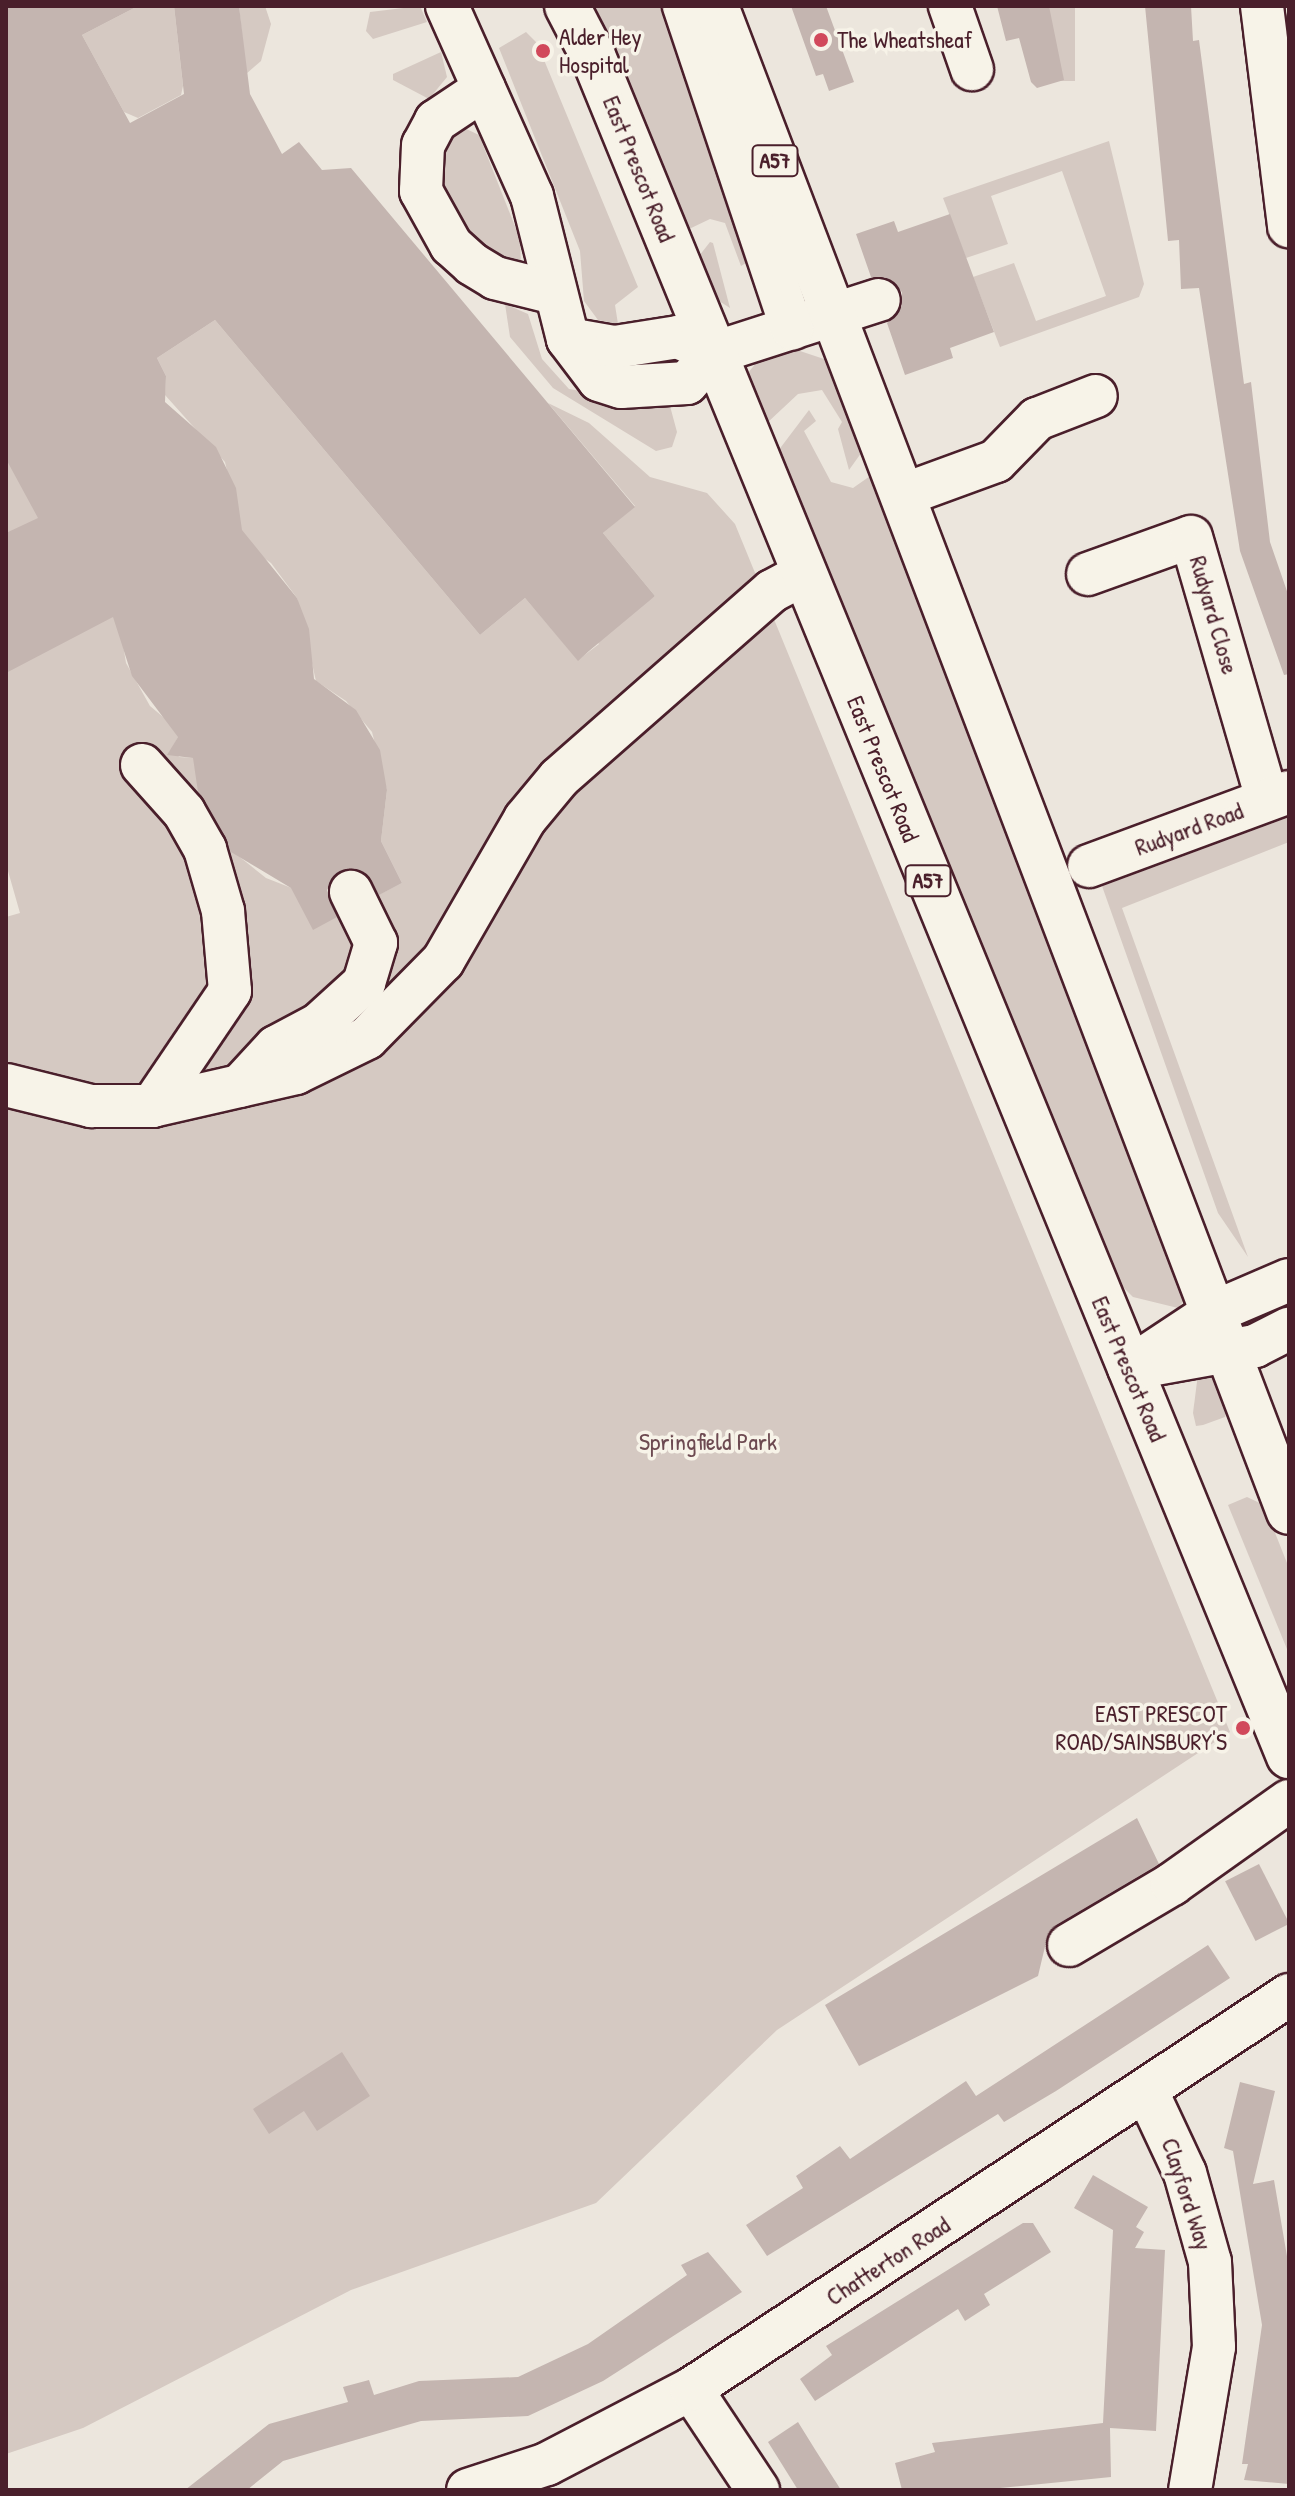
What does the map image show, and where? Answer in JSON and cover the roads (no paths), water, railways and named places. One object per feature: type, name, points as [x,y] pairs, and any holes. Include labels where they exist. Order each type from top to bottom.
[{"type":"highway","name":"East Prescot Road","points":[[567,6],[593,56],[1289,1756]]},
{"type":"highway","name":"A57","points":[[716,6],[1289,1512]]},
{"type":"street","points":[[447,6],[541,222],[568,339],[615,347],[678,337],[714,353],[879,300]]},
{"type":"street","points":[[684,6],[792,328]]},
{"type":"street","points":[[950,6],[972,69]]},
{"type":"street","points":[[1262,6],[1289,226]]},
{"type":"street","points":[[484,89],[436,121],[423,145],[421,191],[451,245],[472,264],[495,278],[555,293]]},
{"type":"street","points":[[903,495],[996,461],[1037,419],[1096,396]]},
{"type":"street","name":"Rudyard Close","points":[[1088,574],[1191,537],[1278,796]]},
{"type":"street","points":[[6,1085],[91,1106],[152,1106],[313,1067],[394,1017],[443,961],[525,819],[559,778],[772,591],[804,574]]},
{"type":"street","points":[[142,765],[184,812],[205,849],[223,911],[230,991],[152,1106]]},
{"type":"street","name":"Rudyard Road","points":[[1089,866],[1278,796]]},
{"type":"street","points":[[240,1086],[276,1047],[319,1024],[364,983],[376,943],[351,892]]},
{"type":"street","points":[[1129,1368],[1212,1313],[1289,1280]]},
{"type":"street","points":[[1129,1368],[1228,1353],[1289,1329]]},
{"type":"street","points":[[1069,1945],[1172,1884],[1289,1801]]},
{"type":"street","name":"Chatterton Road","points":[[468,2490],[547,2464],[691,2389],[1147,2092],[1289,1995]]},
{"type":"street","name":"Clayford Way","points":[[1147,2092],[1185,2173],[1210,2262],[1214,2347],[1190,2490]]},
{"type":"street","points":[[691,2389],[758,2490]]},
{"type":"place","name":"The Wheatsheaf","points":[[821,40]]},
{"type":"place","name":"Alder Hey Hospital","points":[[543,51]]},
{"type":"place","name":"EAST PRESCOT ROAD/SAINSBURY'S","points":[[1243,1728]]},
{"type":"park label","name":"Springfield Park","points":[[708,1442]]}]
